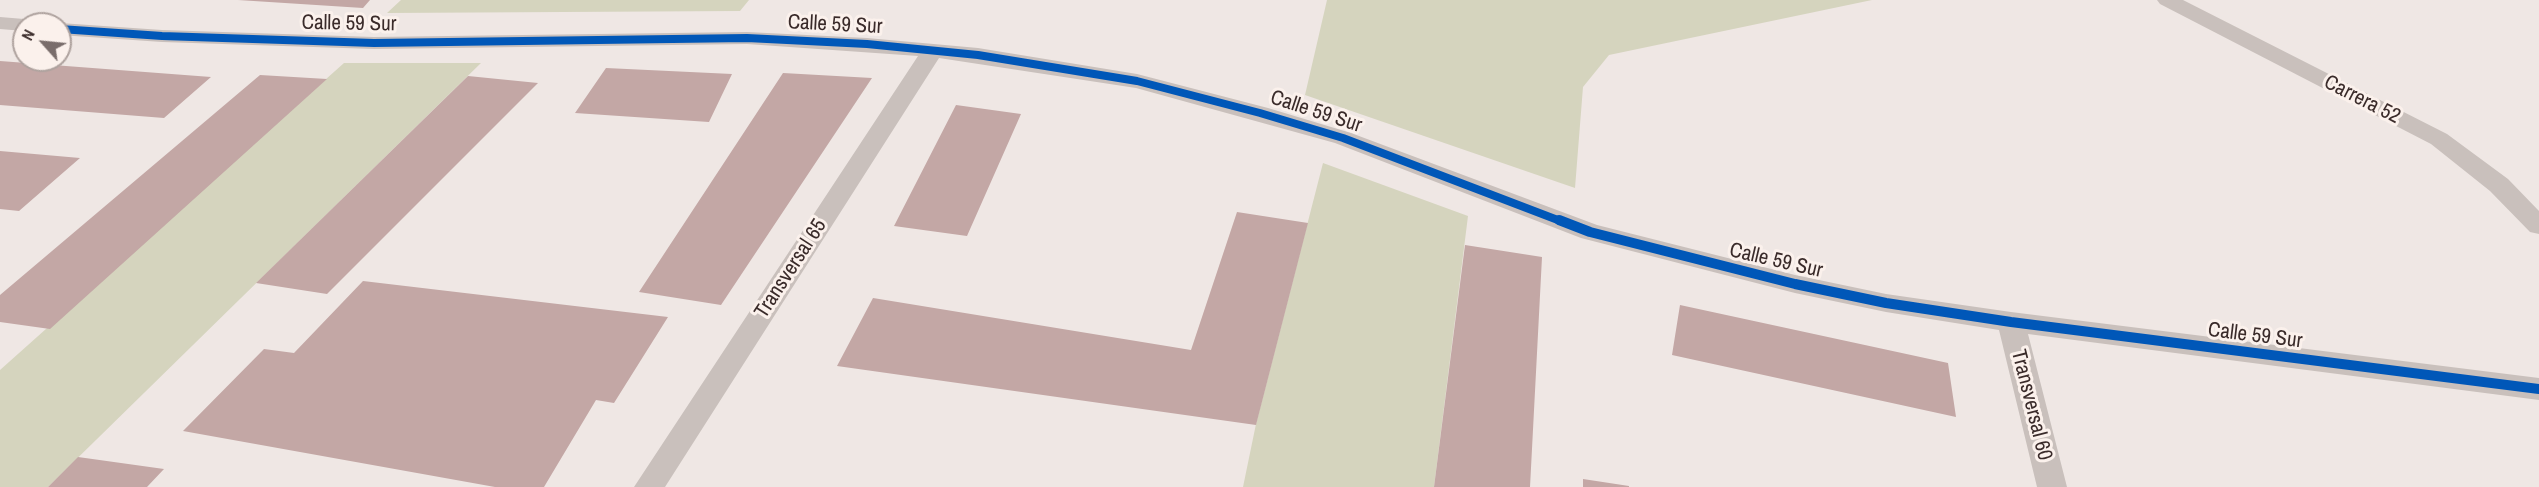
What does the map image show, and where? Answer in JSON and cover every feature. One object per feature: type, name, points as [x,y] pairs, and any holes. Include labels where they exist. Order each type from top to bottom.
[{"type":"street","name":"Carrera 52","points":[[2167,0],[2439,139],[2473,163],[2534,216]]},
{"type":"street","name":"Calle 59 Sur","points":[[72,30],[173,36],[374,43],[727,38],[867,44],[933,50],[1079,71],[1209,99],[1343,138],[1590,232],[1795,284],[1886,303],[2011,322],[2539,389]]},
{"type":"street","name":"Transversal 65","points":[[650,487],[933,50]]},
{"type":"street","name":"Transversal 60","points":[[2011,322],[2052,487]]},
{"type":"green space","points":[[401,0],[749,0],[740,11],[387,13]]},
{"type":"green space","points":[[1327,0],[1872,0],[1609,55],[1583,87],[1575,188],[1305,95]]},
{"type":"green space","points":[[344,63],[481,63],[48,487],[0,487],[0,370]]},
{"type":"green space","points":[[1323,163],[1468,216],[1434,487],[1243,487],[1256,424]]},
{"type":"building","points":[[238,0],[370,0],[363,8]]},
{"type":"building","points":[[0,61],[12,62],[12,72],[72,72],[72,66],[211,77],[164,118],[0,105]]},
{"type":"building","points":[[606,68],[732,74],[709,122],[575,113]]},
{"type":"building","points":[[783,73],[872,78],[721,305],[639,292]]},
{"type":"building","points":[[260,75],[327,79],[50,329],[0,322],[0,295]]},
{"type":"building","points":[[468,76],[538,83],[327,294],[256,283]]},
{"type":"building","points":[[956,105],[1021,114],[967,236],[894,226]]},
{"type":"building","points":[[0,151],[80,158],[19,211],[0,209]]},
{"type":"building","points":[[1237,212],[1308,223],[1256,425],[837,366],[873,298],[1191,350]]},
{"type":"building","points":[[1465,245],[1542,257],[1530,487],[1434,487]]},
{"type":"building","points":[[363,281],[668,317],[614,403],[596,400],[544,487],[495,487],[183,431],[264,349],[294,353]]},
{"type":"building","points":[[1680,305],[1948,363],[1956,417],[1672,355]]},
{"type":"building","points":[[78,457],[164,469],[147,487],[48,487]]},
{"type":"building","points":[[1583,479],[1629,486],[1629,487],[1583,487]]},
{"type":"cycle path","points":[[72,30],[162,36],[374,43],[747,38],[867,44],[978,55],[1137,81],[1260,113],[1343,138],[1590,232],[1795,284],[1886,303],[2011,322],[2539,389]]}]
